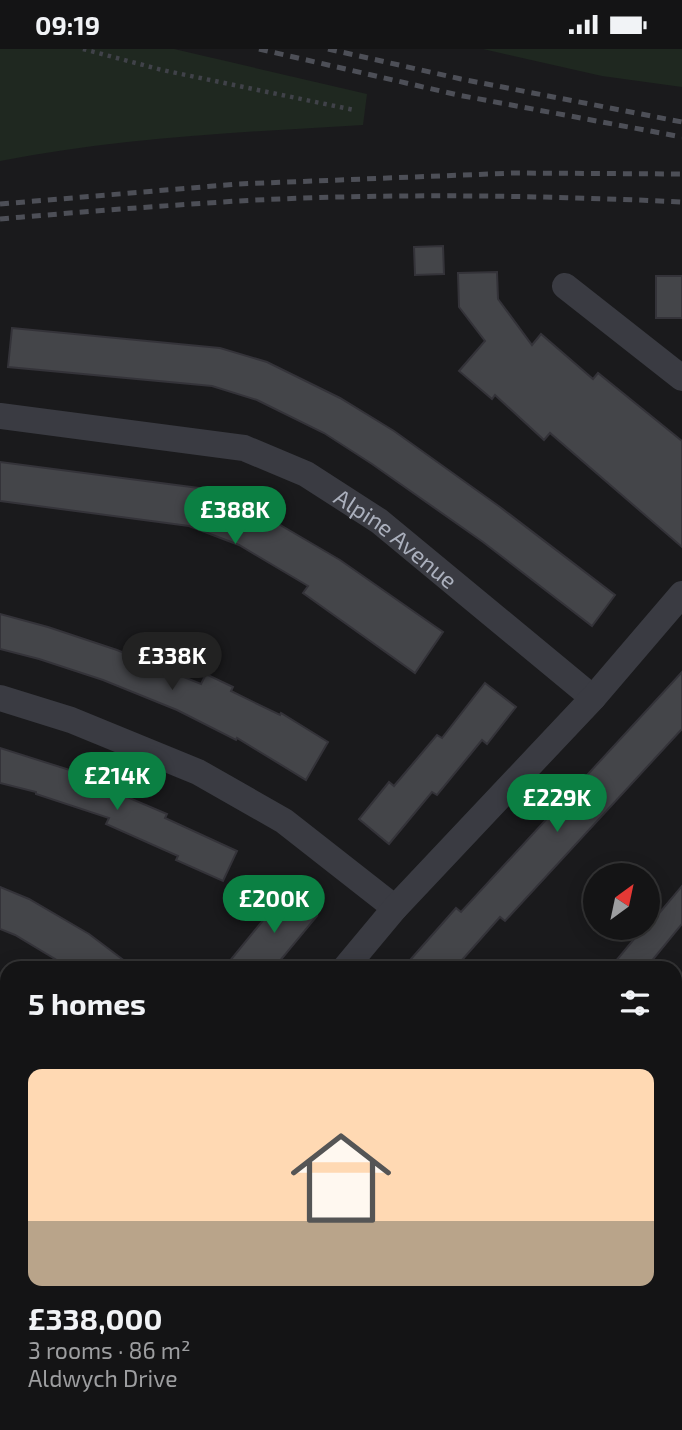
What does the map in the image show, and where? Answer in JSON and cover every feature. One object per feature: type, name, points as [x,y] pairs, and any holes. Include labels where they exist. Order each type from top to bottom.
[{"type":"street","points":[[565,286],[682,378]]},
{"type":"street","name":"Alpine Avenue","points":[[0,416],[244,448],[306,474],[379,521],[593,698]]},
{"type":"street","points":[[351,961],[395,908],[593,698],[682,594]]},
{"type":"street","points":[[0,698],[71,720],[198,772],[284,821],[395,908]]},
{"type":"path","points":[[83,49],[162,70],[354,110]]},
{"type":"shaded area","points":[[0,49],[174,49],[367,94],[363,125],[135,141],[0,161]]},
{"type":"shaded area","points":[[483,49],[682,49],[682,87],[602,76]]},
{"type":"building","points":[[443,246],[444,274],[415,275],[414,247]]},
{"type":"building","points":[[497,272],[498,299],[532,345],[541,334],[593,379],[598,373],[682,441],[682,547],[550,433],[544,440],[495,395],[492,399],[459,371],[485,341],[459,307],[458,273]]},
{"type":"building","points":[[656,276],[682,276],[682,318],[656,318]]},
{"type":"building","points":[[12,328],[220,348],[267,362],[340,398],[394,431],[500,507],[615,595],[592,626],[483,542],[324,433],[257,400],[212,386],[8,367]]},
{"type":"building","points":[[0,462],[199,488],[253,509],[340,560],[443,632],[415,673],[303,593],[308,586],[239,545],[189,526],[0,501]]},
{"type":"building","points":[[0,614],[117,650],[201,684],[206,674],[233,687],[231,691],[280,715],[281,713],[328,742],[306,780],[237,738],[236,740],[177,710],[103,680],[0,649]]},
{"type":"building","points":[[682,672],[682,729],[505,921],[500,917],[461,961],[409,961],[456,908],[461,912]]},
{"type":"building","points":[[485,683],[516,707],[487,744],[482,740],[437,795],[432,792],[389,844],[359,819],[389,782],[394,786],[437,735],[442,738]]},
{"type":"building","points":[[0,748],[95,778],[94,783],[167,814],[165,818],[237,851],[223,881],[176,860],[178,856],[106,824],[109,818],[36,792],[0,783]]},
{"type":"building","points":[[682,886],[682,924],[652,961],[616,961],[633,940],[660,940],[660,912]]},
{"type":"building","points":[[0,887],[29,899],[89,934],[125,961],[58,961],[0,929]]},
{"type":"building","points":[[287,891],[317,916],[280,961],[230,961]]},
{"type":"railway","points":[[259,49],[458,95],[682,137]]},
{"type":"railway","points":[[328,49],[461,79],[682,122]]},
{"type":"railway","points":[[0,204],[238,184],[514,173],[682,174]]},
{"type":"railway","points":[[0,219],[238,201],[349,197],[515,196],[682,202]]}]
